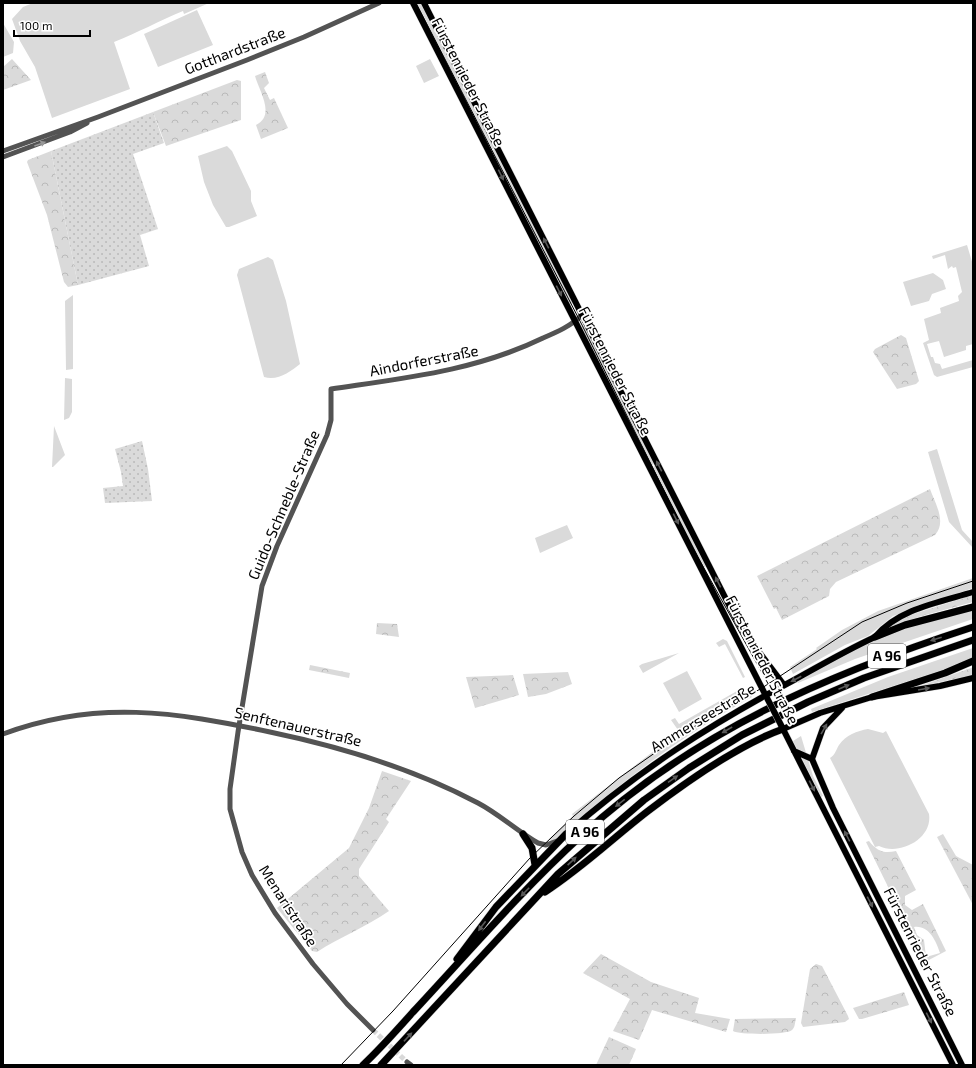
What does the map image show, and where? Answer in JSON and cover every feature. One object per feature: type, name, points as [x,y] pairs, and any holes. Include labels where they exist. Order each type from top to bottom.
[{"type":"highway","points":[[875,637],[905,625],[973,607]]},
{"type":"highway","name":"A 96","points":[[363,1065],[531,885],[581,836],[652,778],[701,744],[761,711],[802,691],[908,648],[973,627]]},
{"type":"highway","name":"A 96","points":[[381,1065],[535,899],[584,851],[644,800],[689,768],[742,735],[808,702],[850,684],[973,640]]},
{"type":"highway","points":[[872,698],[945,673],[973,661]]},
{"type":"highway","points":[[535,899],[568,877],[648,811],[681,788],[750,744],[782,727]]},
{"type":"highway","points":[[523,834],[532,848],[535,865]]},
{"type":"highway","points":[[437,986],[496,907],[566,834]]},
{"type":"main road","name":"Fürstenrieder Straße","points":[[413,3],[953,1065]]},
{"type":"main road","name":"Fürstenrieder Straße","points":[[424,3],[743,631],[784,685]]},
{"type":"main road","name":"Ammerseestraße","points":[[566,834],[619,789],[657,761],[718,721],[875,637],[882,629],[904,615],[973,592]]},
{"type":"main road","points":[[782,727],[820,713],[872,698],[940,686],[973,678]]},
{"type":"main road","points":[[794,751],[812,759],[823,728],[832,716],[845,706]]},
{"type":"main road","name":"Fürstenrieder Straße","points":[[812,759],[833,808],[962,1065]]},
{"type":"street","name":"Gotthardstraße","points":[[3,151],[98,117],[304,37],[379,3]]},
{"type":"street","name":"Gotthardstraße","points":[[3,157],[70,132],[98,117]]},
{"type":"street","name":"Aindorferstraße","points":[[331,389],[441,373],[470,366],[521,349],[575,322],[582,315]]},
{"type":"street","name":"Guido-Schneble-Straße","points":[[239,725],[262,586],[277,546],[327,435],[331,420],[331,389]]},
{"type":"street","name":"Senftenauerstraße","points":[[3,734],[50,719],[106,712],[178,715],[239,725],[326,744],[390,764],[479,803],[538,843],[546,845],[556,842],[566,834]]},
{"type":"street","name":"Menaristraße","points":[[239,725],[230,789],[230,808],[242,852],[252,875],[275,913],[313,964],[347,1004],[373,1030]]},
{"type":"green space","points":[[33,3],[209,3],[184,14],[183,11],[114,42],[130,89],[52,118],[35,67],[20,41],[12,19],[23,7]]},
{"type":"green space","points":[[414,3],[421,3],[495,148],[490,150]]},
{"type":"green space","points":[[197,10],[213,45],[158,67],[144,34]]},
{"type":"green space","points":[[3,23],[14,42],[13,53],[3,57]]},
{"type":"green space","points":[[12,59],[31,80],[3,90],[3,67]]},
{"type":"green space","points":[[430,59],[439,76],[424,83],[416,66]]},
{"type":"green space","points":[[265,72],[269,83],[264,88],[270,100],[274,98],[288,128],[261,139],[256,125],[262,121],[266,109],[255,76]]},
{"type":"green space","points":[[237,80],[241,81],[241,120],[166,146],[153,112]]},
{"type":"green space","points":[[153,112],[164,143],[133,154],[158,229],[140,235],[149,266],[78,285],[51,151]]},
{"type":"green space","points":[[227,146],[232,151],[251,191],[251,201],[257,216],[229,227],[226,227],[213,205],[204,182],[198,156]]},
{"type":"green space","points":[[495,149],[573,303],[569,305],[490,152]]},
{"type":"green space","points":[[51,151],[78,285],[68,287],[64,282],[47,215],[27,162],[28,160]]},
{"type":"green space","points":[[967,245],[973,265],[973,344],[966,346],[966,350],[944,357],[939,341],[927,344],[931,357],[933,357],[935,363],[940,364],[942,369],[973,360],[973,367],[937,377],[934,375],[923,343],[929,340],[924,319],[941,313],[940,308],[959,301],[958,296],[962,292],[956,267],[953,268],[952,266],[948,269],[945,255],[933,259],[932,256]]},
{"type":"green space","points":[[268,257],[273,260],[286,301],[300,364],[288,373],[274,378],[264,377],[237,275],[239,269]]},
{"type":"green space","points":[[933,273],[943,280],[946,289],[932,294],[929,301],[911,306],[903,282]]},
{"type":"green space","points":[[73,295],[73,369],[66,370],[65,301]]},
{"type":"green space","points":[[586,325],[656,463],[650,466],[581,327]]},
{"type":"green space","points":[[901,335],[906,338],[919,381],[916,384],[897,389],[873,352],[875,349]]},
{"type":"green space","points":[[65,378],[72,379],[72,412],[69,418],[64,420]]},
{"type":"green space","points":[[54,426],[65,455],[52,467]]},
{"type":"green space","points":[[142,441],[148,469],[152,501],[105,503],[103,488],[123,486],[115,449]]},
{"type":"green space","points":[[937,449],[962,530],[973,542],[973,548],[949,522],[928,452]]},
{"type":"green space","points":[[657,465],[708,565],[703,568],[651,468]]},
{"type":"green space","points":[[930,489],[940,518],[940,524],[935,535],[836,582],[830,589],[829,596],[782,620],[776,608],[774,609],[757,576]]},
{"type":"green space","points":[[567,525],[573,538],[540,553],[535,538]]},
{"type":"green space","points":[[973,578],[973,588],[893,616],[868,636],[845,645],[793,674],[790,667],[842,630],[878,611]]},
{"type":"green space","points":[[973,595],[973,602],[922,616],[887,628],[904,617]]},
{"type":"green space","points":[[973,610],[973,619],[855,659],[798,683],[797,681],[848,653],[888,635],[919,624]]},
{"type":"green space","points":[[377,623],[397,624],[399,637],[376,634]]},
{"type":"green space","points":[[723,639],[727,641],[745,677],[743,678],[725,644],[719,647],[716,643]]},
{"type":"green space","points":[[973,648],[973,658],[952,667],[812,712],[811,709],[888,677]]},
{"type":"green space","points":[[679,653],[643,673],[639,666],[642,664]]},
{"type":"green space","points":[[310,665],[350,673],[349,678],[309,670]]},
{"type":"green space","points":[[973,667],[973,675],[917,687],[971,668]]},
{"type":"green space","points":[[687,671],[702,699],[679,712],[663,683]]},
{"type":"green space","points":[[568,672],[572,684],[546,694],[528,697],[523,674]]},
{"type":"green space","points":[[513,675],[519,695],[475,708],[466,677]]},
{"type":"green space","points":[[737,691],[739,694],[678,730],[671,720],[675,718],[679,724]]},
{"type":"green space","points":[[749,692],[752,697],[700,728],[650,762],[602,800],[556,840],[552,842],[549,839],[573,816],[572,814],[655,750],[698,722],[742,698]]},
{"type":"green space","points":[[868,729],[883,733],[886,731],[929,814],[929,823],[926,831],[920,838],[905,847],[887,849],[879,846],[875,847],[830,758],[839,745],[848,736]]},
{"type":"green space","points":[[801,736],[813,776],[823,796],[821,797],[793,741]]},
{"type":"green space","points":[[382,771],[411,781],[386,819],[389,822],[359,869],[359,876],[389,911],[317,952],[312,951],[277,908],[349,848],[369,808]]},
{"type":"green space","points":[[943,834],[956,856],[973,865],[973,905],[937,837]]},
{"type":"green space","points":[[869,841],[875,847],[884,852],[896,851],[916,890],[905,896],[905,905],[912,910],[923,904],[946,951],[925,962],[866,842]],"holes":[[[914,927],[919,927],[928,931],[940,953],[926,957],[924,940],[917,935]]]},
{"type":"green space","points":[[601,954],[651,982],[699,998],[695,1013],[730,1019],[726,1032],[652,1010],[639,1040],[613,1031],[630,999],[583,973]]},
{"type":"green space","points":[[816,964],[822,966],[848,1016],[849,1019],[845,1022],[803,1027],[801,1023],[810,969]]},
{"type":"green space","points":[[904,992],[909,1005],[862,1019],[859,1019],[853,1008]]},
{"type":"green space","points":[[796,1018],[794,1028],[788,1032],[763,1034],[733,1031],[735,1019]]},
{"type":"green space","points":[[609,1037],[636,1049],[629,1065],[596,1065]]},
{"type":"tunnel","points":[[373,1030],[407,1062]]},
{"type":"tram line","points":[[416,3],[582,325],[690,543],[771,689]]},
{"type":"tram line","points":[[341,1065],[393,1011],[530,858],[574,816],[619,778],[703,721],[762,688],[862,622],[907,603],[973,581]]}]
